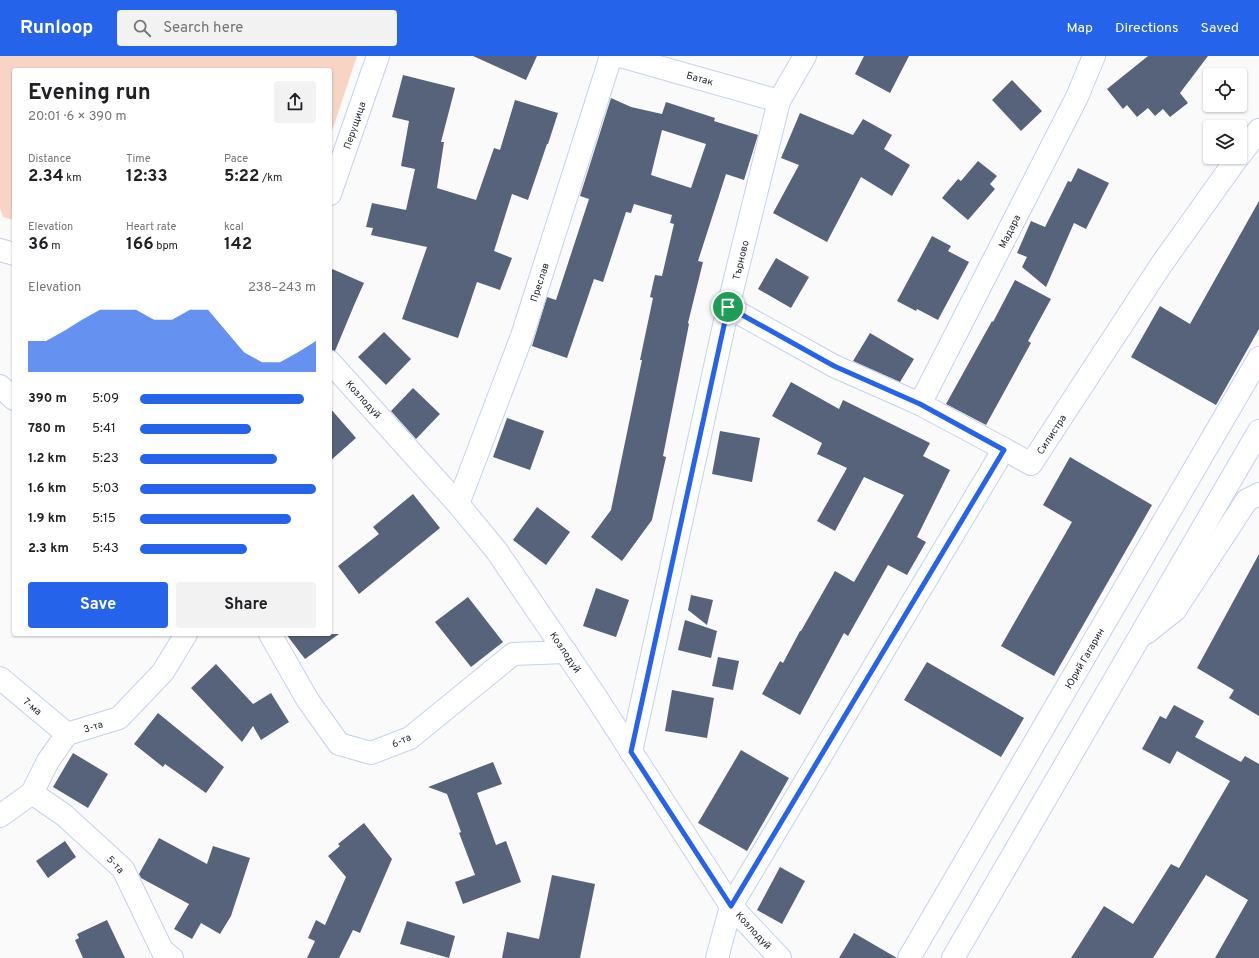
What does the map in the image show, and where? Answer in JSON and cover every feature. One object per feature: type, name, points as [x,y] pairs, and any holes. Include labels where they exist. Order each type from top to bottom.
[{"type":"street","name":"Перущица","points":[[332,188],[378,56]]},
{"type":"street","name":"Преслав","points":[[458,504],[522,336],[611,56]]},
{"type":"street","name":"Батак","points":[[620,56],[779,101]]},
{"type":"street","name":"Търново","points":[[631,752],[728,307],[779,101],[805,56]]},
{"type":"street","name":"Мадара","points":[[920,404],[1077,97],[1094,56]]},
{"type":"street","name":"Силистра","points":[[1247,146],[1259,130]]},
{"type":"street","name":"Силистра","points":[[1004,450],[1031,464],[1161,265],[1233,164]]},
{"type":"street","points":[[0,250],[12,253]]},
{"type":"street","points":[[717,958],[731,906],[1004,450],[920,404],[834,366],[728,307]]},
{"type":"street","name":"Юрий Гагарин","points":[[909,958],[1259,358]]},
{"type":"street","name":"Козлодуй","points":[[332,364],[458,504],[496,550],[594,694],[731,906],[780,958]]},
{"type":"street","points":[[0,386],[12,397]]},
{"type":"street","points":[[953,958],[1259,431]]},
{"type":"street","points":[[1136,642],[1175,610],[1247,500],[1259,494]]},
{"type":"street","name":"3-та","points":[[67,734],[119,718],[163,672],[185,636]]},
{"type":"street","name":"6-та","points":[[271,636],[307,699],[339,744],[371,753],[410,738],[513,654],[566,652]]},
{"type":"street","name":"7-ма","points":[[0,678],[67,734]]},
{"type":"street","points":[[0,816],[32,793],[48,761],[67,734]]},
{"type":"street","name":"5-та","points":[[32,793],[64,815],[123,869],[162,950],[172,958]]},
{"type":"shaded area","points":[[0,56],[357,56],[332,131],[332,68],[12,68],[12,219],[3,217],[0,208]]},
{"type":"building","points":[[473,56],[537,56],[526,80]]},
{"type":"building","points":[[864,56],[909,56],[890,93],[855,74]]},
{"type":"building","points":[[1148,56],[1208,56],[1180,93],[1188,103],[1170,117],[1163,109],[1155,116],[1148,108],[1137,117],[1127,105],[1123,109],[1107,89]]},
{"type":"building","points":[[403,75],[455,88],[441,142],[444,142],[437,188],[476,200],[494,148],[500,150],[515,100],[558,113],[528,200],[512,194],[494,251],[512,258],[500,290],[477,282],[458,338],[402,319],[427,247],[371,235],[373,228],[366,227],[372,203],[406,210],[415,169],[401,166],[409,121],[392,117]]},
{"type":"building","points":[[1012,80],[1042,111],[1021,131],[992,100]]},
{"type":"building","points":[[611,98],[631,107],[662,114],[666,102],[715,118],[714,121],[758,135],[744,180],[726,174],[698,261],[703,262],[688,323],[663,456],[666,457],[652,520],[622,561],[591,537],[611,510],[642,360],[640,360],[653,298],[650,297],[655,275],[662,276],[674,224],[670,223],[672,215],[634,204],[631,213],[626,212],[603,282],[594,279],[567,358],[532,346],[547,297],[556,300],[589,199],[580,196]],"holes":[[[662,130],[706,144],[691,188],[651,175]]]},
{"type":"building","points":[[800,113],[853,135],[863,119],[892,135],[884,149],[910,165],[892,196],[861,177],[827,242],[773,213],[799,165],[781,158]]},
{"type":"building","points":[[978,161],[997,176],[990,184],[995,189],[968,220],[942,198],[958,179],[961,181]]},
{"type":"building","points":[[1078,168],[1109,183],[1086,229],[1074,223],[1046,287],[1022,267],[1027,257],[1017,253],[1031,221],[1045,227],[1068,181],[1071,182]]},
{"type":"building","points":[[1259,201],[1259,329],[1216,405],[1131,357],[1160,306],[1190,324]]},
{"type":"building","points":[[932,236],[951,246],[948,251],[969,262],[938,320],[897,301]]},
{"type":"building","points":[[776,258],[809,277],[791,308],[758,289]]},
{"type":"building","points":[[332,269],[364,283],[335,351],[332,350]]},
{"type":"building","points":[[1015,280],[1051,299],[1028,341],[1031,343],[986,425],[946,404]]},
{"type":"building","points":[[384,332],[411,359],[386,385],[358,357]]},
{"type":"building","points":[[870,333],[914,359],[900,382],[853,361]]},
{"type":"building","points":[[791,382],[839,409],[843,400],[930,443],[923,456],[950,470],[917,537],[926,542],[907,575],[888,565],[848,636],[844,633],[800,715],[762,694],[780,661],[783,663],[835,571],[854,582],[904,495],[864,477],[835,531],[817,521],[847,468],[817,454],[822,443],[772,416]]},
{"type":"building","points":[[413,388],[440,414],[416,439],[391,411]]},
{"type":"building","points":[[332,410],[356,438],[332,459]]},
{"type":"building","points":[[507,418],[544,431],[530,470],[493,457]]},
{"type":"building","points":[[720,431],[760,438],[752,482],[712,474]]},
{"type":"building","points":[[1070,457],[1152,505],[1054,676],[1001,646],[1072,522],[1043,505]]},
{"type":"building","points":[[413,494],[440,528],[359,594],[338,566],[379,534],[373,527]]},
{"type":"building","points":[[537,507],[570,532],[546,565],[513,540]]},
{"type":"building","points":[[1259,554],[1259,716],[1229,698],[1234,690],[1197,668]]},
{"type":"building","points":[[596,588],[629,600],[616,637],[583,626]]},
{"type":"building","points":[[691,595],[713,600],[707,625],[688,610]]},
{"type":"building","points":[[468,597],[503,642],[471,667],[435,622]]},
{"type":"building","points":[[685,620],[717,631],[711,658],[678,650]]},
{"type":"building","points":[[332,634],[339,634],[305,659],[288,636],[332,636]]},
{"type":"building","points":[[718,657],[739,661],[733,690],[712,686]]},
{"type":"building","points":[[927,662],[1024,718],[1001,757],[904,700]]},
{"type":"building","points":[[216,664],[253,704],[271,693],[289,722],[261,740],[253,726],[242,742],[191,688]]},
{"type":"building","points":[[672,690],[714,698],[707,738],[665,731]]},
{"type":"building","points":[[1174,705],[1204,721],[1195,737],[1241,762],[1245,756],[1259,764],[1259,958],[1215,958],[1248,900],[1206,875],[1153,958],[1071,958],[1104,906],[1133,924],[1171,864],[1179,868],[1230,781],[1177,751],[1170,764],[1142,749],[1160,716],[1166,719]]},
{"type":"building","points":[[158,713],[224,767],[206,793],[165,764],[163,767],[134,744]]},
{"type":"building","points":[[741,750],[789,778],[747,851],[698,823]]},
{"type":"building","points":[[73,753],[108,774],[88,808],[53,787]]},
{"type":"building","points":[[493,762],[502,784],[477,793],[496,845],[506,841],[521,882],[463,904],[455,882],[475,875],[459,833],[461,832],[447,794],[428,787]]},
{"type":"building","points":[[364,823],[392,859],[360,933],[353,930],[339,958],[307,958],[315,941],[308,938],[316,920],[325,925],[346,877],[328,856],[340,846],[338,844]]},
{"type":"building","points":[[159,838],[207,864],[213,846],[250,858],[231,916],[220,934],[201,923],[192,939],[174,929],[189,904],[141,878],[139,874]]},
{"type":"building","points":[[65,841],[76,857],[48,878],[36,861]]},
{"type":"building","points":[[780,867],[805,881],[782,924],[757,910]]},
{"type":"building","points":[[552,875],[595,884],[580,958],[502,958],[507,932],[539,939]]},
{"type":"building","points":[[107,920],[125,958],[83,958],[75,940],[79,938],[77,934]]},
{"type":"building","points":[[407,921],[455,936],[449,958],[400,944]]},
{"type":"building","points":[[854,933],[897,958],[839,958]]},
{"type":"route","points":[[728,307],[834,366],[920,404],[1004,450],[731,906],[631,752],[728,307]]}]
